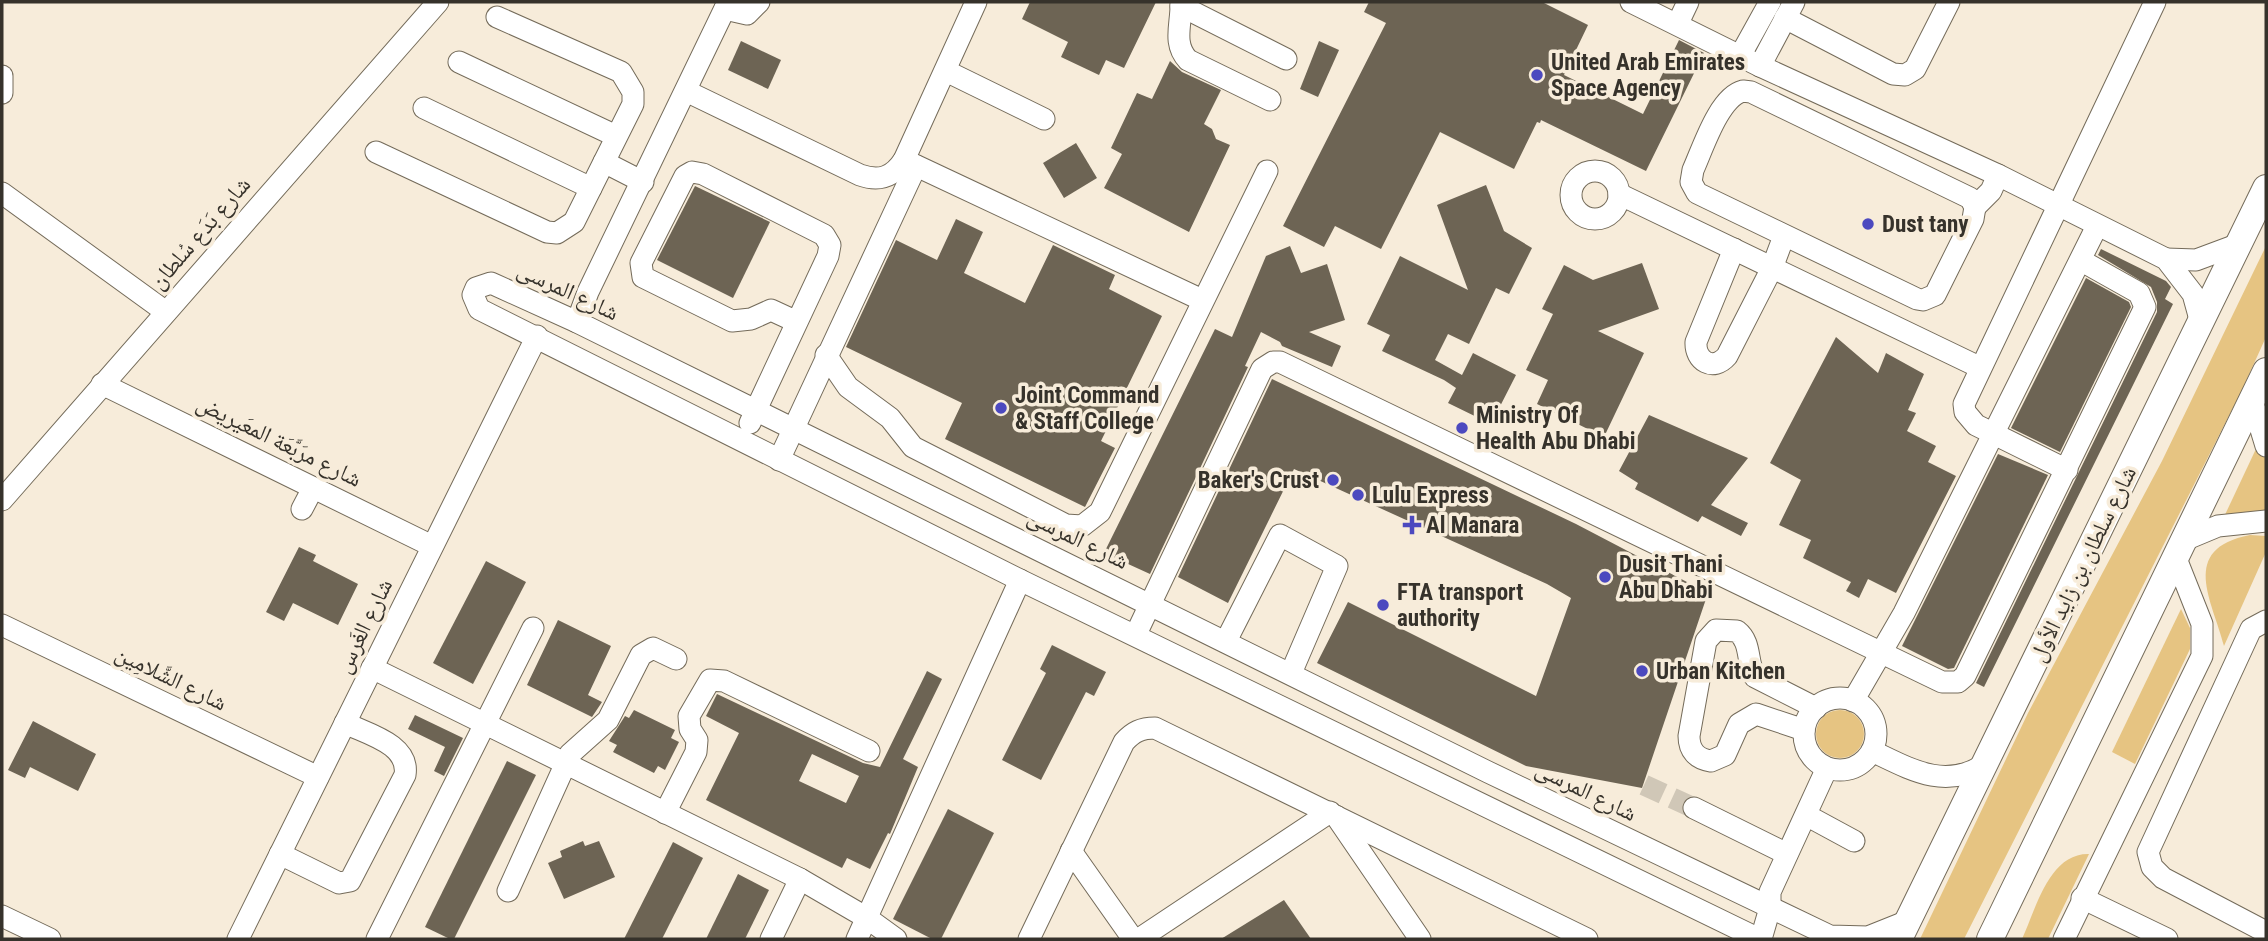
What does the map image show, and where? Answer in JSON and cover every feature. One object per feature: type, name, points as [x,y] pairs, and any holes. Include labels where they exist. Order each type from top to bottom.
[{"type":"main road","name":"شارع سلطان بن زايد الأول","points":[[1903,930],[2266,188]]},
{"type":"main road","points":[[1990,939],[2266,371]]},
{"type":"street","points":[[576,322],[726,6],[747,14],[759,2]]},
{"type":"street","points":[[779,460],[910,163],[976,2]]},
{"type":"street","points":[[1631,2],[1658,7],[1678,23],[1760,66],[1998,175],[2166,259],[2190,288],[2201,323]]},
{"type":"street","points":[[1678,23],[1688,2]]},
{"type":"street","points":[[1740,56],[1770,2]]},
{"type":"street","points":[[1760,66],[1790,10],[1893,74],[1905,75],[1915,69],[1949,2]]},
{"type":"street","points":[[2067,470],[1976,425],[1965,412],[1967,396],[2155,2]]},
{"type":"street","points":[[1270,100],[1188,60],[1182,53],[1178,37],[1181,4],[1286,59]]},
{"type":"street","name":"شارع بَدَع سُلطان","points":[[2,500],[427,5]]},
{"type":"street","points":[[376,152],[547,232],[567,229],[574,222],[633,104],[633,92],[621,72],[497,17]]},
{"type":"street","points":[[459,62],[617,136]]},
{"type":"street","points":[[946,71],[1044,119]]},
{"type":"street","points":[[2,76],[2,93]]},
{"type":"street","points":[[686,90],[873,179],[886,178],[910,163]]},
{"type":"street","points":[[1975,207],[1964,194],[1751,92],[1736,93],[1724,104],[1693,170],[1693,188],[1701,198],[1923,300],[1939,289],[1973,219],[1975,207],[1991,191],[1998,175]]},
{"type":"street","points":[[424,108],[591,188]]},
{"type":"street","points":[[604,162],[643,182]]},
{"type":"street","points":[[910,163],[1202,300]]},
{"type":"street","points":[[826,355],[848,387],[890,418],[913,447],[1066,525],[1082,526],[1100,512],[1267,171]]},
{"type":"street","points":[[741,440],[828,256],[828,239],[703,174],[692,172],[685,176],[641,263],[643,277],[732,321],[751,319],[771,310],[797,321]]},
{"type":"street","points":[[2,193],[166,312]]},
{"type":"street","points":[[1619,194],[1979,367]]},
{"type":"street","points":[[1859,705],[1883,652],[2082,261],[2097,226]]},
{"type":"street","points":[[1734,249],[1696,342],[1696,352],[1702,361],[1711,365],[1721,363],[1727,356],[1772,268],[1784,236]]},
{"type":"street","points":[[2166,259],[2204,258],[2239,244]]},
{"type":"street","points":[[1136,634],[1262,369],[1273,362],[1280,362],[1942,682],[1953,684],[1962,680],[2145,306],[2139,293],[2082,261]]},
{"type":"street","name":"شارع المرسى","points":[[1760,939],[1020,580],[479,309],[474,303],[476,288],[491,283],[576,322],[1488,772],[1830,936],[1842,938],[1903,930]]},
{"type":"street","name":"شارع الغَرس","points":[[238,939],[537,336]]},
{"type":"street","name":"شارع مرَبَّعَة المعَيريض","points":[[102,384],[432,546]]},
{"type":"street","points":[[2252,400],[2266,446]]},
{"type":"street","points":[[302,509],[313,488]]},
{"type":"street","points":[[939,540],[946,523],[953,519],[1017,548],[1031,545]]},
{"type":"street","points":[[2064,939],[2202,656],[2204,635],[2178,549],[2218,526],[2266,521]]},
{"type":"street","points":[[1226,641],[1280,535],[1337,566],[1291,673]]},
{"type":"street","points":[[856,939],[1020,580]]},
{"type":"street","points":[[2266,621],[2251,629],[2149,844],[2149,860],[2163,878],[2266,932]]},
{"type":"street","name":"شارع الشَّلامِين","points":[[2,625],[318,777]]},
{"type":"street","points":[[377,939],[533,628]]},
{"type":"street","points":[[1804,730],[1766,715],[1756,715],[1740,724],[1725,755],[1711,761],[1697,756],[1689,744],[1689,736],[1706,641],[1716,630],[1737,631],[1747,642],[1749,667],[1755,677],[1816,708]]},
{"type":"street","points":[[508,891],[565,763],[576,747],[593,736],[608,720],[644,651],[653,648],[676,659]]},
{"type":"street","points":[[372,668],[800,879],[867,918],[896,939]]},
{"type":"street","points":[[665,813],[698,746],[690,729],[689,716],[706,683],[715,679],[869,751]]},
{"type":"street","points":[[1834,699],[1859,705],[1875,728],[1871,751],[1853,768],[1827,768],[1807,749],[1804,730],[1816,708],[1834,699]]},
{"type":"street","points":[[2177,709],[2207,722]]},
{"type":"street","points":[[280,854],[339,883],[350,881],[405,775],[405,762],[397,749],[345,723]]},
{"type":"street","points":[[1384,755],[1400,727]]},
{"type":"street","points":[[1029,939],[1124,743],[1130,735],[1146,728],[1155,728],[1587,939]]},
{"type":"street","points":[[1871,751],[1930,777],[1945,778],[1973,772],[1984,765]]},
{"type":"street","points":[[1760,939],[1770,908],[1770,892],[1827,768]]},
{"type":"street","points":[[1474,799],[1488,772]]},
{"type":"street","points":[[1694,808],[1787,853]]},
{"type":"street","points":[[1139,939],[1333,813]]},
{"type":"street","points":[[1333,813],[1420,939]]},
{"type":"street","points":[[1806,815],[1854,841]]},
{"type":"street","points":[[1071,851],[1133,939]]},
{"type":"street","points":[[1679,899],[1693,872]]},
{"type":"street","points":[[771,939],[800,879]]},
{"type":"street","points":[[2082,898],[2167,939]]},
{"type":"street","points":[[2,916],[50,939]]},
{"type":"shaded area","points":[[2266,246],[2266,337],[2242,390],[1964,939],[1920,939],[2028,713],[2162,461]]},
{"type":"shaded area","points":[[2260,449],[2266,460],[2266,513],[2223,519],[2255,451]]},
{"type":"shaded area","points":[[2250,535],[2266,536],[2266,552],[2224,646],[2208,595],[2207,564],[2214,552],[2228,542]]},
{"type":"shaded area","points":[[2181,609],[2190,628],[2190,649],[2135,764],[2112,752]]},
{"type":"shaded area","points":[[1840,710],[1849,711],[1857,717],[1863,725],[1863,743],[1857,751],[1849,757],[1840,758],[1831,757],[1823,751],[1817,743],[1816,734],[1817,725],[1823,717],[1831,711]]},
{"type":"shaded area","points":[[2089,854],[2048,939],[2022,939],[2039,899],[2054,873],[2075,856]]},
{"type":"building","points":[[1030,2],[1156,2],[1124,68],[1106,60],[1099,75],[1061,57],[1068,42],[1022,19]]},
{"type":"building","points":[[1369,2],[1542,2],[1588,25],[1564,75],[1643,114],[1679,40],[1704,53],[1646,171],[1541,120],[1540,123],[1537,122],[1514,169],[1440,132],[1381,249],[1335,226],[1324,247],[1283,226],[1386,23],[1364,12]]},
{"type":"building","points":[[741,41],[781,60],[768,89],[728,70]]},
{"type":"building","points":[[1319,41],[1339,50],[1318,97],[1300,89]]},
{"type":"building","points":[[1170,61],[1182,72],[1221,90],[1204,124],[1212,129],[1216,139],[1230,145],[1189,232],[1104,188],[1122,154],[1111,148],[1137,93],[1152,99]]},
{"type":"building","points":[[1076,143],[1097,178],[1064,198],[1043,163]]},
{"type":"building","points":[[1486,185],[1504,231],[1532,248],[1509,294],[1496,288],[1469,344],[1448,334],[1435,360],[1462,375],[1473,353],[1516,375],[1491,424],[1448,403],[1456,388],[1382,351],[1390,335],[1367,324],[1400,256],[1468,290],[1437,205]]},
{"type":"building","points":[[695,186],[770,222],[733,298],[657,260]]},
{"type":"building","points":[[956,219],[983,232],[964,273],[1025,303],[1053,245],[1115,275],[1109,289],[1162,316],[1101,441],[1115,448],[1085,507],[945,439],[962,403],[846,347],[896,240],[937,260]]},
{"type":"building","points":[[1290,246],[1301,273],[1327,264],[1345,320],[1309,332],[1341,346],[1332,367],[1282,346],[1280,342],[1261,332],[1245,366],[1248,367],[1150,574],[1104,553],[1215,329],[1232,337],[1266,256]]},
{"type":"building","points":[[2101,249],[2166,281],[2171,287],[2165,299],[2173,304],[1984,687],[1976,683],[2157,312],[2157,302],[2151,287],[2098,255]]},
{"type":"building","points":[[1642,263],[1659,309],[1598,331],[1644,353],[1604,437],[1537,404],[1548,380],[1526,370],[1553,314],[1542,309],[1564,265],[1593,280]]},
{"type":"building","points":[[2086,278],[2129,302],[2131,307],[2060,452],[2011,428]]},
{"type":"building","points":[[1836,337],[1878,373],[1886,353],[1924,374],[1908,410],[1916,413],[1907,431],[1936,446],[1928,462],[1956,476],[1896,593],[1868,579],[1859,598],[1846,591],[1851,582],[1803,558],[1811,540],[1779,525],[1801,480],[1770,463]]},
{"type":"building","name":"Dusit Thani Abu Dhabi","points":[[1272,379],[1576,524],[1708,593],[1642,788],[1526,766],[1317,663],[1348,602],[1536,696],[1571,598],[1547,584],[1294,469],[1228,603],[1178,577]]},
{"type":"building","points":[[1649,415],[1748,458],[1711,505],[1748,523],[1741,536],[1702,516],[1698,522],[1635,489],[1638,483],[1619,471]]},
{"type":"building","points":[[1998,454],[2048,475],[1954,668],[1948,669],[1902,646]]},
{"type":"building","points":[[299,547],[316,555],[313,561],[358,584],[338,625],[293,603],[284,621],[266,612]]},
{"type":"building","points":[[486,561],[526,582],[473,684],[433,663]]},
{"type":"building","points":[[558,620],[611,646],[588,695],[602,702],[592,717],[527,685]]},
{"type":"building","points":[[1052,645],[1106,672],[1094,696],[1086,692],[1041,780],[1002,760],[1046,673],[1040,669]]},
{"type":"building","points":[[927,671],[942,679],[903,759],[918,767],[890,834],[888,833],[870,869],[847,858],[842,868],[706,800],[739,733],[706,716],[717,694],[863,763],[880,767]],"holes":[[[812,754],[859,776],[846,803],[799,781]]]},
{"type":"building","points":[[634,710],[675,730],[671,738],[679,742],[665,770],[658,766],[654,773],[613,752],[617,745],[609,741],[625,716],[629,718]]},
{"type":"building","points":[[415,715],[463,738],[444,776],[434,771],[445,747],[408,729]]},
{"type":"building","points":[[33,721],[96,754],[78,791],[30,767],[25,778],[8,770]]},
{"type":"building","points":[[507,761],[536,775],[454,939],[450,939],[425,927]]},
{"type":"building","points":[[948,809],[994,833],[941,939],[932,939],[893,919]]},
{"type":"building","points":[[583,841],[585,846],[599,841],[615,877],[564,899],[548,863],[562,857],[560,851]]},
{"type":"building","points":[[673,842],[703,858],[662,939],[624,939]]},
{"type":"building","points":[[738,874],[769,890],[745,939],[706,939]]},
{"type":"building","points":[[1284,900],[1311,939],[1221,939]]},
{"type":"tunnel","points":[[1644,785],[1694,808]]},
{"type":"place","name":"United Arab Emirates Space Agency","points":[[1537,75]]},
{"type":"place","name":"Dust tany","points":[[1868,224]]},
{"type":"place","name":"Joint Command & Staff College","points":[[1001,408]]},
{"type":"place","name":"Ministry Of Health Abu Dhabi","points":[[1462,428]]},
{"type":"place","name":"Baker's Crust","points":[[1333,480]]},
{"type":"place","name":"Lulu Express","points":[[1358,495]]},
{"type":"place","name":"Al Manara","points":[[1412,525]]},
{"type":"place","name":"Dusit Thani Abu Dhabi","points":[[1605,577]]},
{"type":"place","name":"FTA transport authority","points":[[1383,605]]},
{"type":"place","name":"Urban Kitchen","points":[[1642,671]]}]
